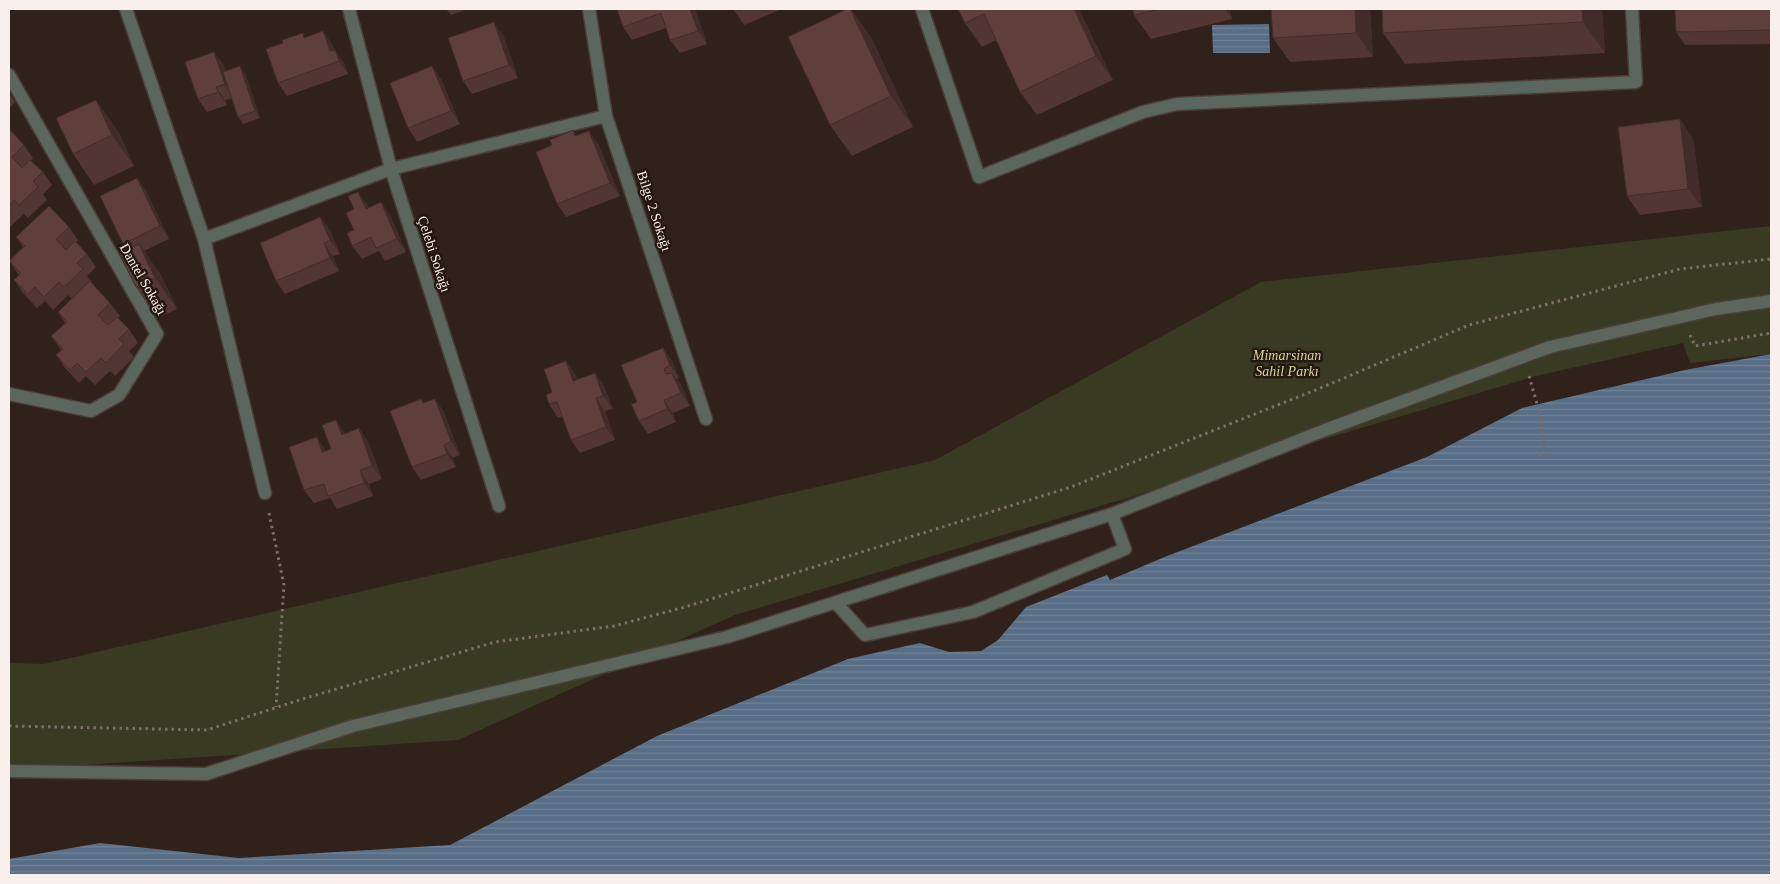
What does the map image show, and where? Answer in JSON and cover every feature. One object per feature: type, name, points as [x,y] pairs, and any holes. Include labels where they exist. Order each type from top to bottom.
[{"type":"street","points":[[126,9],[204,239],[265,493]]},
{"type":"street","name":"Çelebi Sokağı","points":[[349,9],[391,169],[499,506]]},
{"type":"street","name":"Bilge 2 Sokağı","points":[[589,9],[606,116],[706,419]]},
{"type":"street","points":[[922,9],[979,178],[1143,112],[1177,104],[1636,82],[1632,9]]},
{"type":"street","name":"Dantel Sokağı","points":[[9,75],[157,334],[119,395],[91,411],[9,394]]},
{"type":"street","points":[[204,239],[391,169],[606,116]]},
{"type":"street","points":[[9,771],[206,774],[353,726],[727,637],[1112,514],[1325,430],[1550,347],[1716,309],[1771,302]]},
{"type":"street","points":[[836,602],[865,635],[973,612],[1125,549],[1112,514]]},
{"type":"path","points":[[9,726],[208,730],[495,642],[623,624],[685,607],[1071,487],[1323,387],[1469,325],[1680,269],[1771,259]]},
{"type":"path","points":[[1682,316],[1695,346],[1771,333]]},
{"type":"path","points":[[1524,356],[1537,404],[1546,453],[1536,455]]},
{"type":"path","points":[[265,493],[284,585],[276,708]]},
{"type":"green space","name":"Mimarsinan Sahil Parkı","points":[[1771,226],[1771,354],[1690,363],[1683,343],[1536,376],[735,615],[458,740],[9,770],[9,663],[44,664],[935,460],[1261,282]]},
{"type":"water","points":[[1269,24],[1270,53],[1213,53],[1212,25]]},
{"type":"water","points":[[1771,354],[1771,875],[9,875],[9,859],[100,843],[239,858],[450,845],[657,736],[848,659],[920,643],[949,652],[981,651],[998,640],[1026,607],[1107,575],[1110,580],[1167,556],[1427,457],[1522,408],[1685,370]]},
{"type":"building","points":[[617,9],[690,9],[698,31],[670,40],[661,13],[623,27]]},
{"type":"building","points":[[850,9],[891,96],[830,125],[788,37]]},
{"type":"building","points":[[958,9],[1074,9],[1096,56],[1020,92],[984,14],[965,23]]},
{"type":"building","points":[[1133,9],[1160,9],[1134,15]]},
{"type":"building","points":[[1271,9],[1355,9],[1356,33],[1273,38]]},
{"type":"building","points":[[1382,9],[1582,9],[1583,22],[1383,33]]},
{"type":"building","points":[[1675,9],[1771,9],[1771,30],[1676,32]]},
{"type":"building","points":[[494,22],[509,65],[463,81],[448,38]]},
{"type":"building","points":[[323,31],[330,51],[335,50],[339,61],[278,83],[266,49],[283,43],[282,40],[303,33],[304,38]]},
{"type":"building","points":[[214,52],[225,84],[216,87],[218,92],[198,99],[185,62]]},
{"type":"building","points":[[240,66],[255,111],[238,117],[223,72]]},
{"type":"building","points":[[432,66],[451,111],[408,128],[390,83]]},
{"type":"building","points":[[96,100],[112,135],[73,154],[56,118]]},
{"type":"building","points":[[1680,119],[1688,189],[1627,196],[1618,127]]},
{"type":"building","points":[[9,129],[24,145],[12,157],[22,168],[30,160],[43,172],[33,181],[38,187],[19,205],[14,200],[9,206]]},
{"type":"building","points":[[573,130],[575,136],[589,131],[610,183],[557,204],[536,152],[552,145],[550,140]]},
{"type":"building","points":[[137,178],[160,226],[123,244],[100,196]]},
{"type":"building","points":[[358,192],[366,209],[381,202],[397,239],[376,248],[371,237],[352,246],[347,233],[354,230],[346,213],[354,209],[348,196]]},
{"type":"building","points":[[49,206],[69,227],[56,239],[66,250],[75,241],[87,254],[77,263],[83,269],[64,287],[59,282],[44,297],[35,287],[28,294],[14,280],[21,273],[9,261],[25,246],[16,237]]},
{"type":"building","points":[[320,217],[330,240],[324,243],[330,258],[276,281],[260,243]]},
{"type":"building","points":[[139,244],[155,278],[136,287],[119,253]]},
{"type":"building","points":[[90,281],[110,303],[98,315],[108,325],[117,317],[129,329],[119,339],[124,344],[106,363],[101,358],[86,372],[77,363],[70,370],[56,355],[63,349],[51,336],[67,322],[58,312]]},
{"type":"building","points":[[663,348],[670,365],[664,369],[666,374],[672,373],[681,393],[664,400],[667,409],[639,421],[631,404],[637,402],[621,365]]},
{"type":"building","points":[[566,361],[573,381],[595,373],[603,396],[596,398],[606,427],[571,440],[557,402],[549,404],[546,395],[552,392],[544,369]]},
{"type":"building","points":[[421,399],[423,403],[435,399],[451,441],[444,445],[447,454],[412,467],[390,411]]},
{"type":"building","points":[[336,420],[342,435],[359,428],[372,466],[360,470],[364,483],[328,496],[324,484],[304,490],[289,447],[317,437],[322,452],[331,449],[322,425]]}]
